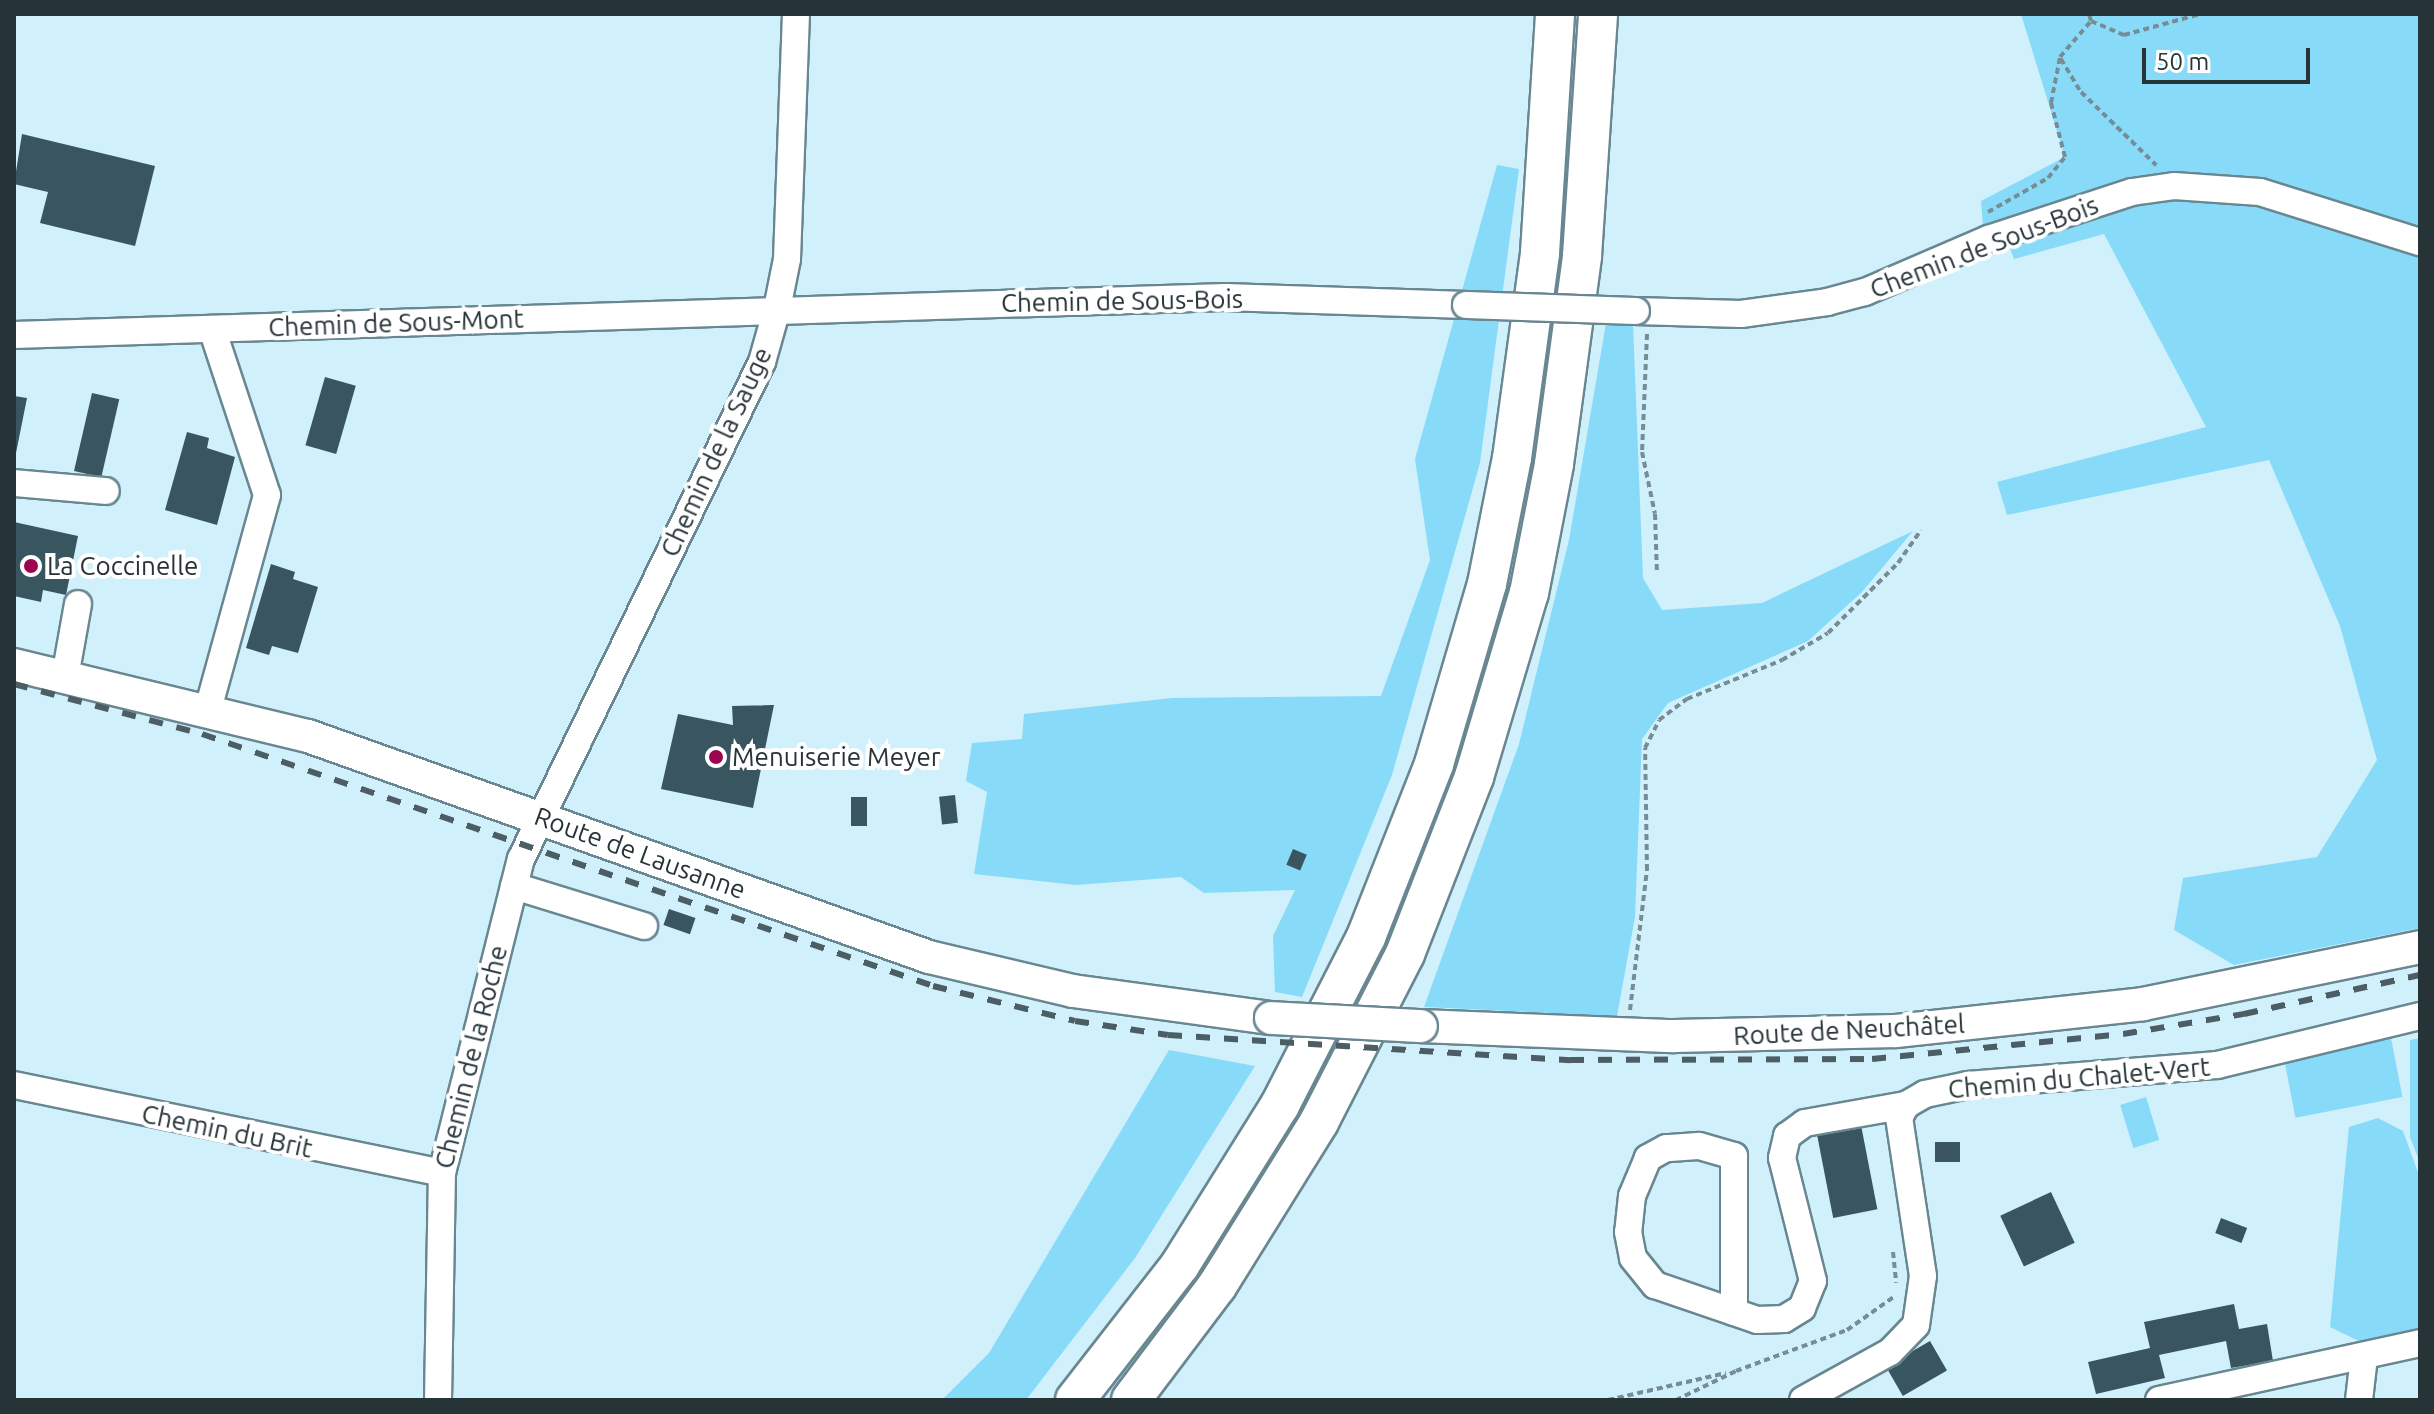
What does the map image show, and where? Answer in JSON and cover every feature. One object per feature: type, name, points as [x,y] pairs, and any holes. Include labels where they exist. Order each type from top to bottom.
[{"type":"highway","points":[[1075,1400],[1180,1265],[1280,1105],[1366,937],[1434,764],[1487,584],[1514,445],[1540,253],[1555,14]]},
{"type":"highway","points":[[1131,1400],[1217,1286],[1319,1122],[1405,954],[1474,777],[1529,593],[1554,464],[1582,256],[1598,14]]},
{"type":"main road","name":"Route de Lausanne","points":[[14,665],[308,736],[929,957],[1073,991],[1271,1018]]},
{"type":"main road","name":"Route de Neuchâtel","points":[[1271,1018],[1626,1036],[1856,1033],[2059,1015],[2254,984],[2420,947]]},
{"type":"street","name":"Chemin de la Sauge","points":[[539,816],[762,362],[787,259],[796,14]]},
{"type":"street","name":"Chemin de Sous-Bois","points":[[777,309],[1225,297],[1741,314],[1827,302],[1865,292],[1988,239],[2132,192],[2174,186],[2260,192],[2420,242]]},
{"type":"street","name":"Chemin de Sous-Mont","points":[[14,335],[777,309]]},
{"type":"street","points":[[207,713],[267,495],[212,329]]},
{"type":"street","points":[[14,483],[106,491]]},
{"type":"street","points":[[65,677],[78,604]]},
{"type":"street","name":"Chemin de la Roche","points":[[438,1400],[442,1173],[514,886],[539,816]]},
{"type":"street","points":[[514,886],[644,926]]},
{"type":"street","name":"Chemin du Chalet-Vert","points":[[1734,1312],[1734,1156],[1698,1146],[1666,1148],[1648,1158],[1632,1196],[1628,1232],[1633,1258],[1655,1285],[1757,1320],[1784,1319],[1802,1308],[1813,1281],[1782,1158],[1787,1136],[1805,1123],[1906,1105],[1925,1094],[1968,1085],[2217,1065],[2420,1016]]},
{"type":"street","name":"Chemin du Brit","points":[[14,1085],[442,1173]]},
{"type":"street","points":[[1803,1400],[1890,1352],[1916,1325],[1923,1276],[1898,1135],[1906,1105]]},
{"type":"street","points":[[2159,1400],[2420,1343]]},
{"type":"street","points":[[2359,1400],[2364,1357]]},
{"type":"path","points":[[2089,14],[2091,21]]},
{"type":"path","points":[[2091,21],[2124,35],[2200,14]]},
{"type":"path","points":[[1979,217],[2048,178],[2065,157],[2051,103],[2060,57],[2091,21]]},
{"type":"path","points":[[2060,57],[2081,92],[2174,186]]},
{"type":"path","points":[[1642,311],[1642,452],[1655,514],[1657,573]]},
{"type":"path","points":[[1626,1036],[1647,870],[1645,748],[1659,720],[1687,699],[1782,660],[1828,633],[1898,563],[1921,530]]},
{"type":"path","points":[[1608,1400],[1736,1371]]},
{"type":"shaded area","points":[[2021,14],[2420,14],[2420,928],[2234,965],[2174,930],[2183,878],[2317,857],[2377,760],[2340,626],[2269,460],[2007,515],[1997,482],[2206,427],[2104,234],[2014,259],[2007,240],[2069,206],[1983,226],[1981,201],[2065,157]]},
{"type":"shaded area","points":[[1497,165],[1519,169],[1480,463],[1392,775],[1302,997],[1275,992],[1273,936],[1295,890],[1204,893],[1181,877],[1076,885],[974,874],[987,792],[966,781],[972,743],[1022,739],[1024,714],[1172,698],[1381,696],[1430,560],[1415,459]]},
{"type":"shaded area","points":[[1606,323],[1633,324],[1643,578],[1662,610],[1762,603],[1913,531],[1862,592],[1808,641],[1668,703],[1642,739],[1635,917],[1617,1016],[1424,1007],[1519,744],[1569,540]]},
{"type":"shaded area","points":[[2391,1038],[2402,1097],[2295,1118],[2284,1059]]},
{"type":"shaded area","points":[[2420,1038],[2420,1163],[2410,1137],[2410,1040]]},
{"type":"shaded area","points":[[1169,1050],[1255,1066],[1135,1258],[1026,1400],[942,1400],[989,1353]]},
{"type":"shaded area","points":[[2146,1097],[2159,1140],[2133,1148],[2120,1105]]},
{"type":"shaded area","points":[[2378,1118],[2403,1131],[2420,1178],[2420,1334],[2369,1346],[2330,1327],[2349,1127]]},
{"type":"building","points":[[22,134],[155,166],[135,246],[40,223],[48,192],[14,184]]},
{"type":"building","points":[[325,377],[356,386],[336,454],[305,445]]},
{"type":"building","points":[[92,393],[119,399],[101,477],[74,471]]},
{"type":"building","points":[[14,396],[27,398],[15,458],[14,458]]},
{"type":"building","points":[[187,432],[209,438],[207,448],[235,457],[217,525],[165,510]]},
{"type":"building","points":[[14,522],[78,536],[66,595],[43,590],[41,602],[14,596]]},
{"type":"building","points":[[271,564],[295,572],[293,579],[318,587],[298,653],[272,646],[269,655],[246,648]]},
{"type":"building","name":"Menuiserie Meyer","points":[[774,705],[753,808],[661,789],[678,714],[733,725],[732,706]]},
{"type":"building","points":[[955,795],[958,823],[942,825],[939,797]]},
{"type":"building","points":[[851,797],[867,797],[867,826],[851,826]]},
{"type":"building","points":[[1293,849],[1307,855],[1300,871],[1286,865]]},
{"type":"building","points":[[669,909],[695,918],[690,934],[663,925]]},
{"type":"building","points":[[1860,1120],[1877,1209],[1833,1218],[1816,1129]]},
{"type":"building","points":[[1935,1142],[1960,1142],[1960,1162],[1935,1162]]},
{"type":"building","points":[[2051,1192],[2075,1243],[2024,1266],[2000,1216]]},
{"type":"building","points":[[2221,1218],[2247,1228],[2241,1243],[2215,1233]]},
{"type":"building","points":[[2234,1304],[2239,1329],[2267,1324],[2273,1361],[2231,1368],[2226,1341],[2159,1355],[2165,1378],[2096,1394],[2088,1362],[2150,1348],[2144,1322]]},
{"type":"building","points":[[1930,1341],[1947,1370],[1903,1396],[1886,1366]]},
{"type":"railway","points":[[14,684],[202,734],[933,986],[1075,1021],[1168,1035],[1570,1060],[1872,1059],[2123,1034],[2244,1014],[2420,975]]},
{"type":"place","name":"La Coccinelle","points":[[31,566]]},
{"type":"place","name":"Menuiserie Meyer","points":[[716,757]]}]
